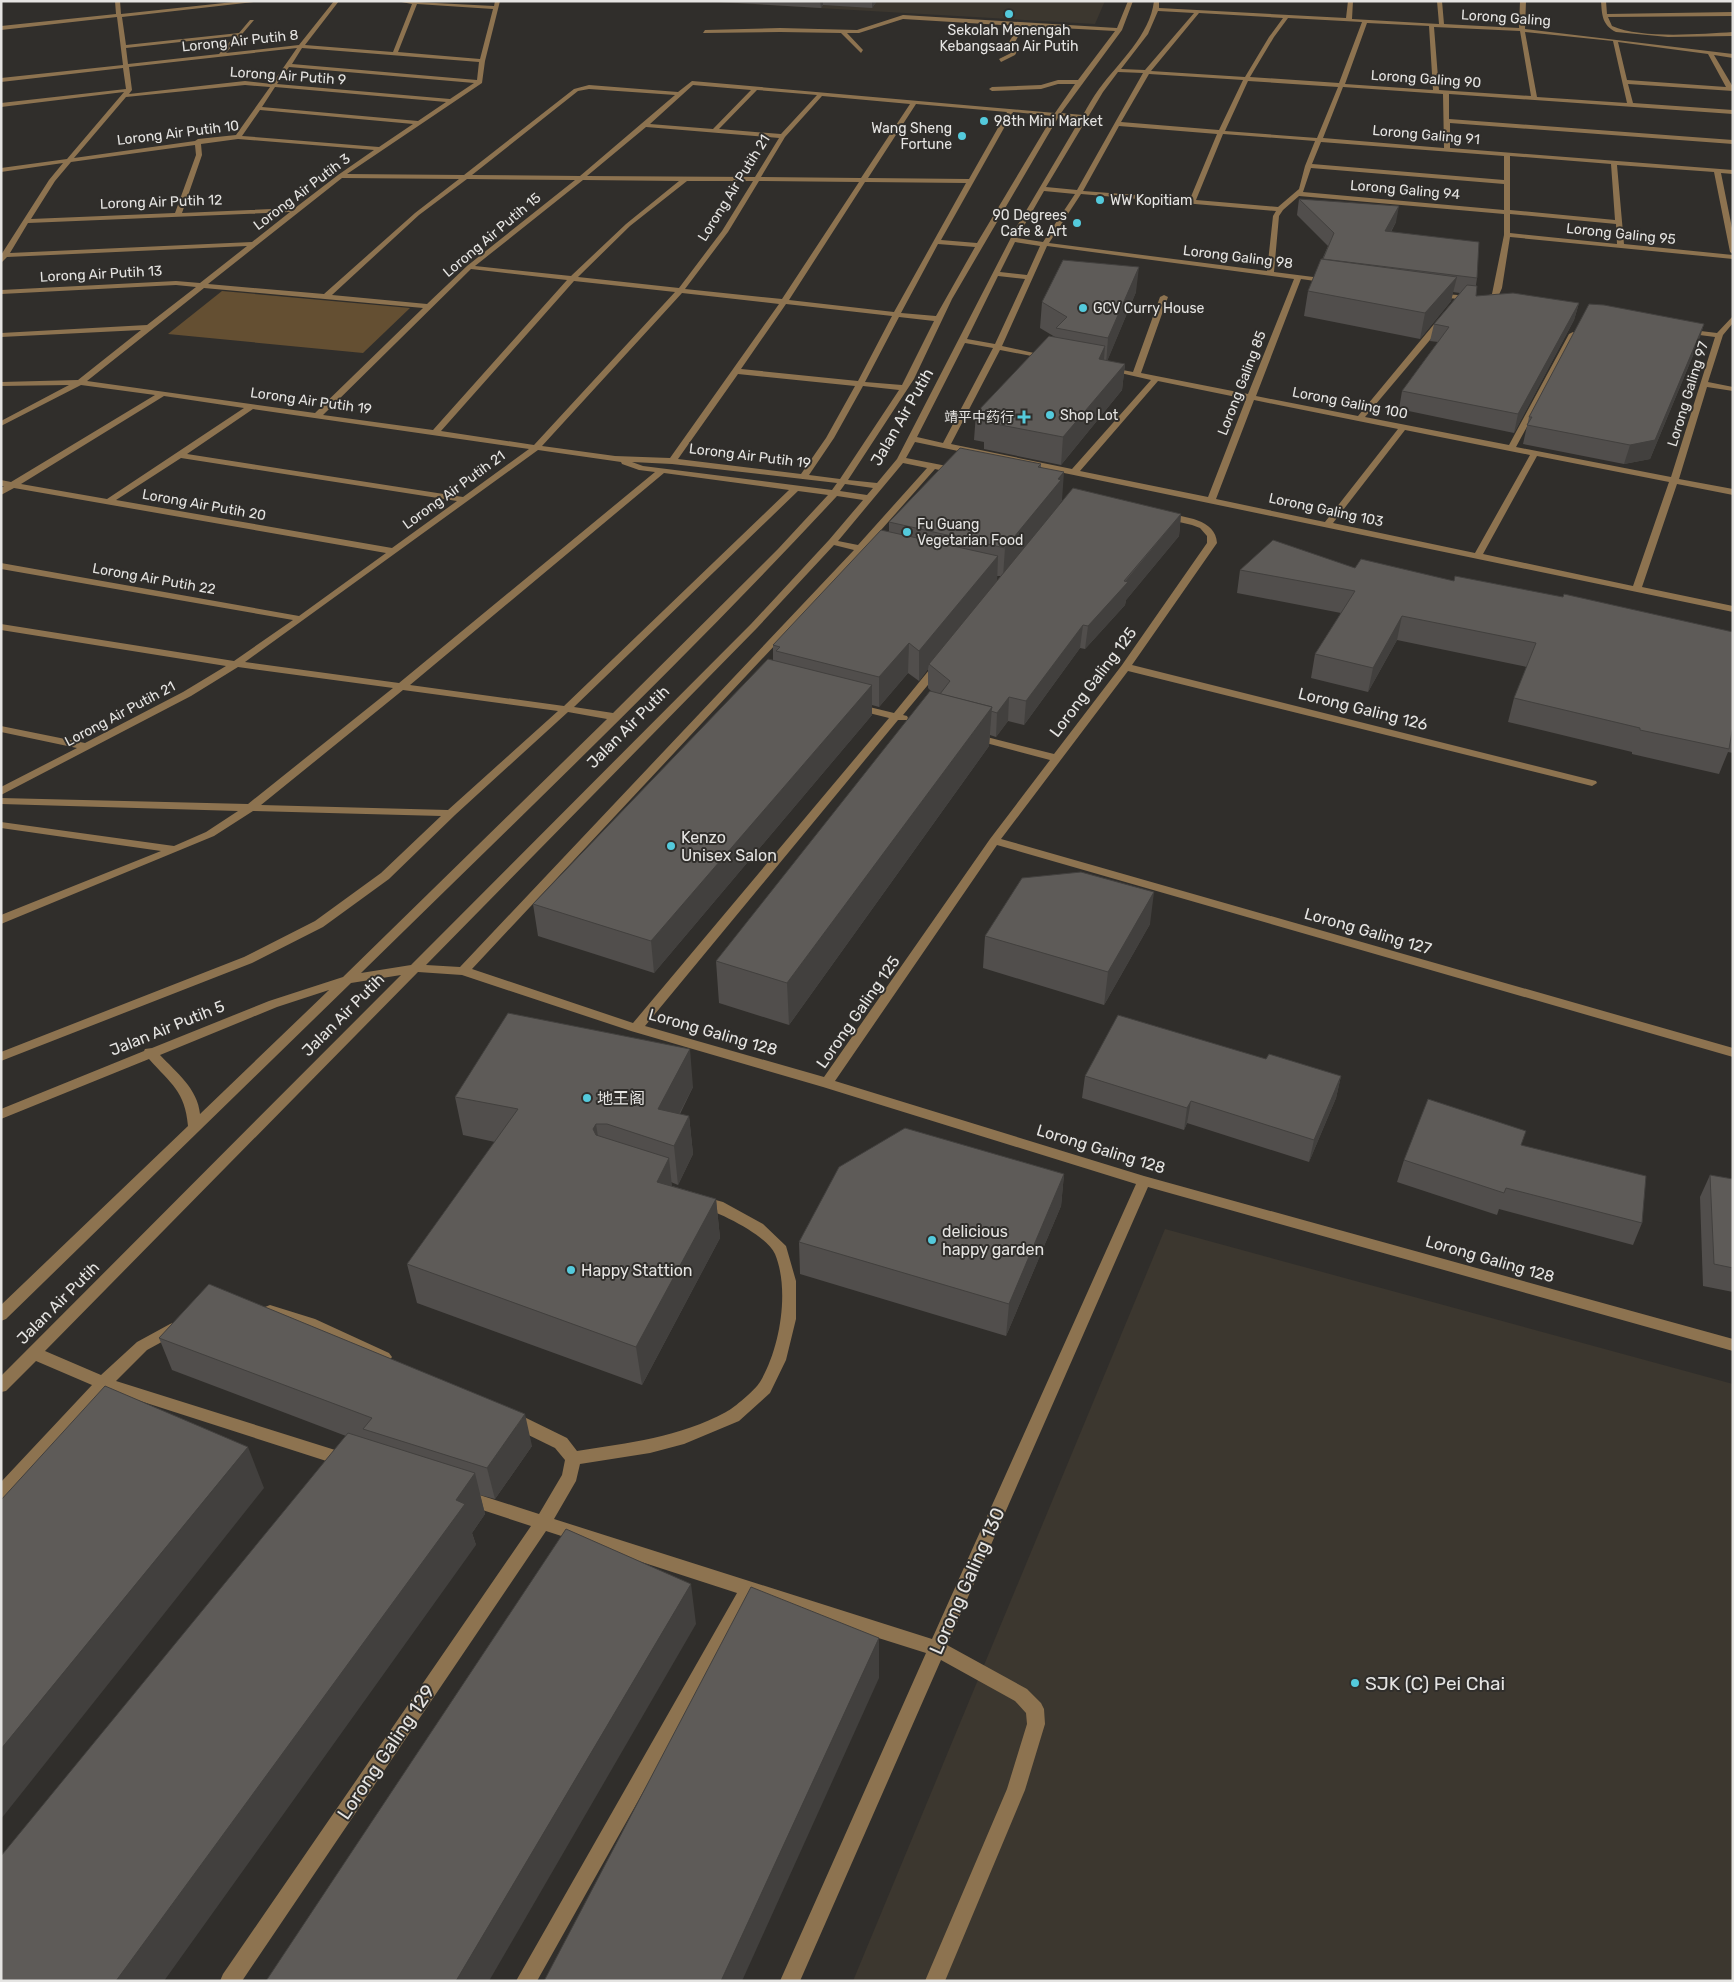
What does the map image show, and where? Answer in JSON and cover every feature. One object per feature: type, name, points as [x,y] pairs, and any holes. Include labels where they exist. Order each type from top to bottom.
[{"type":"street","points":[[116,1],[129,90]]},
{"type":"street","points":[[1,28],[119,16],[205,4],[260,1]]},
{"type":"street","points":[[238,137],[301,46],[337,1]]},
{"type":"street","points":[[398,1],[495,8]]},
{"type":"street","points":[[288,65],[480,82],[482,61],[498,1]]},
{"type":"street","name":"Jalan Air Putih","points":[[1,1315],[615,718],[781,551],[835,493],[903,388],[979,245],[1045,132],[1119,30],[1131,1]]},
{"type":"street","name":"Jalan Air Putih","points":[[1,1386],[754,626],[870,498],[901,460],[913,440],[1013,240],[1041,189],[1100,91],[1145,34],[1158,1]]},
{"type":"street","points":[[1174,10],[1176,1]]},
{"type":"street","points":[[1349,19],[1351,1]]},
{"type":"street","points":[[1440,1],[1442,25]]},
{"type":"street","points":[[1523,1],[1522,30],[1534,98]]},
{"type":"street","points":[[1603,1],[1604,16],[1612,28],[1626,32],[1660,35],[1733,34]]},
{"type":"street","points":[[395,54],[416,2]]},
{"type":"street","points":[[1270,5],[1270,15]]},
{"type":"street","name":"Lorong Galing","points":[[1156,9],[1522,30],[1733,56]]},
{"type":"street","points":[[946,445],[998,347],[1044,244],[1080,192],[1147,72],[1198,11]]},
{"type":"street","points":[[1604,16],[1733,14]]},
{"type":"street","points":[[1192,202],[1220,132],[1246,79],[1287,16]]},
{"type":"street","points":[[705,32],[780,30],[844,33],[867,30],[903,17],[1119,30]]},
{"type":"street","points":[[1270,274],[1274,224],[1280,209],[1300,194],[1308,166],[1341,86],[1365,20]]},
{"type":"street","points":[[221,55],[252,21]]},
{"type":"street","points":[[1001,60],[1013,54],[1012,42],[1023,24]]},
{"type":"street","points":[[1432,24],[1436,92]]},
{"type":"street","points":[[844,33],[861,51]]},
{"type":"street","points":[[123,47],[240,34]]},
{"type":"street","points":[[1615,40],[1630,105]]},
{"type":"street","name":"Lorong Air Putih 8","points":[[1,80],[301,46],[482,61]]},
{"type":"street","points":[[1710,53],[1732,89]]},
{"type":"street","name":"Lorong Galing 90","points":[[1118,70],[1733,112]]},
{"type":"street","name":"Lorong Air Putih 3","points":[[1,424],[80,382],[340,176],[480,82]]},
{"type":"street","points":[[992,90],[1041,86],[1058,82],[1080,82]]},
{"type":"street","points":[[1625,82],[1732,89]]},
{"type":"street","name":"Lorong Air Putih 15","points":[[317,416],[469,268],[645,125],[692,83],[756,88]]},
{"type":"street","name":"Lorong Air Putih 9","points":[[123,96],[226,84],[273,86],[451,101]]},
{"type":"street","points":[[325,297],[417,214],[576,90],[589,87],[680,94]]},
{"type":"street","points":[[714,131],[756,88],[1085,117]]},
{"type":"street","points":[[3,258],[52,180],[129,90]]},
{"type":"street","points":[[1,105],[129,90]]},
{"type":"street","points":[[1446,93],[1448,150]]},
{"type":"street","name":"Lorong Air Putih 21","points":[[1,792],[187,694],[236,664],[536,448],[680,291],[725,232],[783,136],[821,94]]},
{"type":"street","points":[[672,461],[784,302],[914,102]]},
{"type":"street","points":[[258,108],[419,123]]},
{"type":"street","points":[[804,476],[821,453],[860,384],[896,314],[1011,110]]},
{"type":"street","points":[[1448,121],[1733,142]]},
{"type":"street","name":"Lorong Galing 91","points":[[1118,124],[1733,172]]},
{"type":"street","points":[[645,125],[783,136]]},
{"type":"street","name":"Lorong Air Putih 10","points":[[1,170],[198,141],[238,137],[380,149]]},
{"type":"street","points":[[178,214],[200,155],[198,141]]},
{"type":"street","points":[[1484,299],[1495,294],[1498,288],[1508,235],[1507,154]]},
{"type":"street","points":[[1614,162],[1621,246]]},
{"type":"street","points":[[1308,166],[1507,182]]},
{"type":"street","points":[[1717,170],[1733,252]]},
{"type":"street","points":[[340,176],[971,181]]},
{"type":"street","points":[[435,433],[572,279],[628,226],[685,179]]},
{"type":"street","points":[[1041,189],[1280,209]]},
{"type":"street","name":"Lorong Galing 94","points":[[1300,194],[1620,222]]},
{"type":"street","name":"Lorong Air Putih 12","points":[[26,221],[297,210]]},
{"type":"street","name":"Lorong Galing 95","points":[[1508,235],[1733,257]]},
{"type":"street","name":"Lorong Galing 98","points":[[1013,240],[1336,282]]},
{"type":"street","points":[[937,242],[979,245]]},
{"type":"street","points":[[3,258],[254,244]]},
{"type":"street","points":[[469,268],[939,319]]},
{"type":"street","points":[[997,274],[1030,277]]},
{"type":"street","name":"Lorong Galing 85","points":[[1211,500],[1298,277]]},
{"type":"street","name":"Lorong Air Putih 13","points":[[1,292],[176,283],[429,306]]},
{"type":"street","points":[[1422,293],[1501,302]]},
{"type":"street","points":[[1136,375],[1164,297]]},
{"type":"street","points":[[1454,306],[1460,298]]},
{"type":"street","points":[[1360,418],[1448,313]]},
{"type":"street","name":"Lorong Galing 97","points":[[1637,589],[1674,481],[1719,336],[1733,318]]},
{"type":"street","points":[[1511,449],[1578,324]]},
{"type":"street","points":[[1,335],[149,327]]},
{"type":"street","points":[[1680,330],[1719,336]]},
{"type":"street","points":[[963,340],[1054,358]]},
{"type":"street","name":"Lorong Galing 100","points":[[1100,367],[1733,492]]},
{"type":"street","points":[[735,371],[903,388]]},
{"type":"street","points":[[1075,472],[1156,379]]},
{"type":"street","name":"Lorong Air Putih 19","points":[[1,384],[80,382],[615,459],[672,461],[843,480],[880,486]]},
{"type":"street","points":[[1705,384],[1733,389]]},
{"type":"street","points":[[1,492],[164,394]]},
{"type":"street","points":[[108,502],[254,406]]},
{"type":"street","points":[[1328,524],[1403,427]]},
{"type":"street","name":"Lorong Galing 103","points":[[913,440],[946,445],[1733,609]]},
{"type":"street","points":[[1478,556],[1536,454]]},
{"type":"street","points":[[179,456],[466,500]]},
{"type":"street","name":"Lorong Air Putih 19","points":[[615,459],[642,468],[870,498]]},
{"type":"street","points":[[901,460],[971,474]]},
{"type":"street","points":[[463,971],[745,678],[933,466]]},
{"type":"street","points":[[1,920],[210,834],[250,808],[402,686],[662,471]]},
{"type":"street","name":"Lorong Air Putih 20","points":[[1,483],[392,551]]},
{"type":"street","points":[[1,1057],[248,960],[319,924],[385,876],[451,813],[566,709],[796,488]]},
{"type":"street","name":"Lorong Galing 125","points":[[827,1083],[994,841],[1055,758],[1126,667],[1212,543],[1213,536],[1205,527],[1150,513]]},
{"type":"street","points":[[832,542],[879,553]]},
{"type":"street","name":"Lorong Air Putih 22","points":[[1,566],[301,619]]},
{"type":"street","points":[[1,627],[236,664],[566,709],[615,718]]},
{"type":"street","points":[[636,1028],[898,717],[945,657]]},
{"type":"street","name":"Lorong Galing 126","points":[[1126,667],[1592,783]]},
{"type":"street","points":[[842,703],[916,722]]},
{"type":"street","points":[[1,729],[88,747]]},
{"type":"street","points":[[962,734],[1055,758]]},
{"type":"street","points":[[1,802],[451,813]]},
{"type":"street","points":[[1,825],[176,849]]},
{"type":"street","name":"Lorong Galing 127","points":[[994,841],[1733,1052]]},
{"type":"street","name":"Lorong Galing 128","points":[[415,968],[463,971],[636,1028],[827,1083],[1144,1181],[1733,1345]]},
{"type":"street","name":"Jalan Air Putih 5","points":[[1,1114],[150,1052],[273,1004],[347,980],[415,968]]},
{"type":"street","points":[[150,1052],[186,1093],[193,1107],[195,1128]]},
{"type":"street","name":"Lorong Galing 130","points":[[790,1981],[1144,1181]]},
{"type":"street","points":[[501,1413],[560,1443],[573,1458],[650,1446],[684,1437],[733,1416],[765,1388],[778,1360],[789,1319],[789,1281],[781,1250],[758,1228],[718,1206],[690,1197]]},
{"type":"street","points":[[253,1306],[310,1323],[398,1363]]},
{"type":"street","points":[[1,1494],[103,1383],[142,1346],[190,1320]]},
{"type":"street","points":[[34,1353],[103,1383],[352,1462],[334,1476]]},
{"type":"street","name":"Lorong Galing 129","points":[[230,1981],[543,1522],[570,1476],[573,1458]]},
{"type":"street","points":[[450,1493],[937,1649],[1021,1695],[1035,1709],[1036,1724],[1016,1790],[935,1981]]},
{"type":"street","points":[[526,1981],[748,1589]]},
{"type":"shaded area","name":"Sekolah Menengah Kebangsaan Air Putih","points":[[695,1],[1105,1],[1095,24]]},
{"type":"shaded area","points":[[222,291],[410,308],[363,353],[168,334]]},
{"type":"shaded area","name":"SJK (C) Pei Chai","points":[[1165,1229],[1733,1384],[1733,1981],[853,1981]]},
{"type":"building","points":[[1299,199],[1399,206],[1385,231],[1479,242],[1477,278],[1323,259],[1334,233]]},
{"type":"building","points":[[1321,259],[1457,277],[1425,313],[1308,291]]},
{"type":"building","points":[[1063,260],[1139,267],[1108,338],[1056,328],[1067,317],[1042,302]]},
{"type":"building","points":[[1467,285],[1477,286],[1476,296],[1513,293],[1579,303],[1518,414],[1402,391],[1449,327],[1434,324]]},
{"type":"building","points":[[1589,304],[1604,305],[1704,324],[1655,440],[1630,445],[1527,425],[1532,417],[1529,417]]},
{"type":"building","points":[[1049,336],[1105,346],[1099,359],[1125,364],[1063,437],[985,422],[991,416],[976,413]]},
{"type":"building","points":[[960,448],[1041,464],[1038,467],[1064,472],[1058,479],[1061,480],[1005,548],[889,522]]},
{"type":"building","points":[[1073,488],[1181,514],[1124,581],[1128,582],[1088,626],[1083,625],[1026,701],[1009,697],[997,713],[991,711],[992,707],[940,694],[950,681],[929,664]]},
{"type":"building","points":[[881,530],[998,556],[919,651],[909,643],[879,677],[776,651],[780,647],[773,645]]},
{"type":"building","points":[[1273,540],[1355,568],[1361,559],[1454,581],[1455,576],[1563,597],[1564,594],[1733,632],[1733,726],[1729,749],[1640,730],[1640,728],[1514,698],[1536,643],[1402,616],[1373,668],[1315,654],[1355,591],[1240,570]]},
{"type":"building","points":[[768,659],[872,685],[651,941],[533,904]]},
{"type":"building","points":[[930,691],[992,707],[787,983],[716,961]]},
{"type":"building","points":[[1081,872],[1154,892],[1108,972],[985,936],[1022,878]]},
{"type":"building","points":[[508,1013],[690,1049],[658,1109],[689,1116],[674,1146],[607,1124],[596,1124],[593,1129],[596,1135],[669,1158],[657,1182],[716,1199],[636,1347],[407,1264],[518,1109],[455,1097]]},
{"type":"building","points":[[1118,1015],[1266,1059],[1269,1054],[1341,1076],[1314,1140],[1191,1101],[1187,1108],[1085,1076]]},
{"type":"building","points":[[1428,1099],[1526,1131],[1521,1145],[1646,1176],[1642,1223],[1506,1188],[1504,1193],[1404,1160]]},
{"type":"building","name":"delicious happy garden","points":[[905,1128],[1064,1174],[1009,1304],[799,1242],[839,1167]]},
{"type":"building","points":[[1710,1175],[1733,1179],[1733,1268],[1714,1264]]},
{"type":"building","points":[[209,1284],[525,1414],[487,1468],[363,1429],[372,1418],[159,1338]]},
{"type":"building","points":[[105,1386],[248,1447],[1,1749],[1,1500]]},
{"type":"building","points":[[348,1433],[475,1473],[456,1500],[465,1504],[116,1981],[1,1981],[1,1856]]},
{"type":"building","points":[[566,1529],[691,1584],[456,1981],[266,1981]]},
{"type":"building","points":[[751,1587],[879,1638],[721,1981],[544,1981]]},
{"type":"place","name":"Sekolah Menengah Kebangsaan Air Putih","points":[[1009,14]]},
{"type":"place","name":"98th Mini Market","points":[[984,121]]},
{"type":"place","name":"Wang Sheng Fortune","points":[[962,136]]},
{"type":"place","name":"WW Kopitiam","points":[[1100,200]]},
{"type":"place","name":"90 Degrees Cafe & Art","points":[[1077,223]]},
{"type":"place","name":"GCV Curry House","points":[[1083,308]]},
{"type":"place","name":"Shop Lot","points":[[1050,415]]},
{"type":"place","name":"靖平中药行","points":[[1024,417]]},
{"type":"place","name":"Fu Guang Vegetarian Food","points":[[907,532]]},
{"type":"place","name":"Kenzo Unisex Salon","points":[[671,846]]},
{"type":"place","name":"地王阁","points":[[587,1098]]},
{"type":"place","name":"delicious happy garden","points":[[932,1240]]},
{"type":"place","name":"Happy Stattion","points":[[571,1270]]},
{"type":"place","name":"SJK (C) Pei Chai","points":[[1355,1683]]}]
